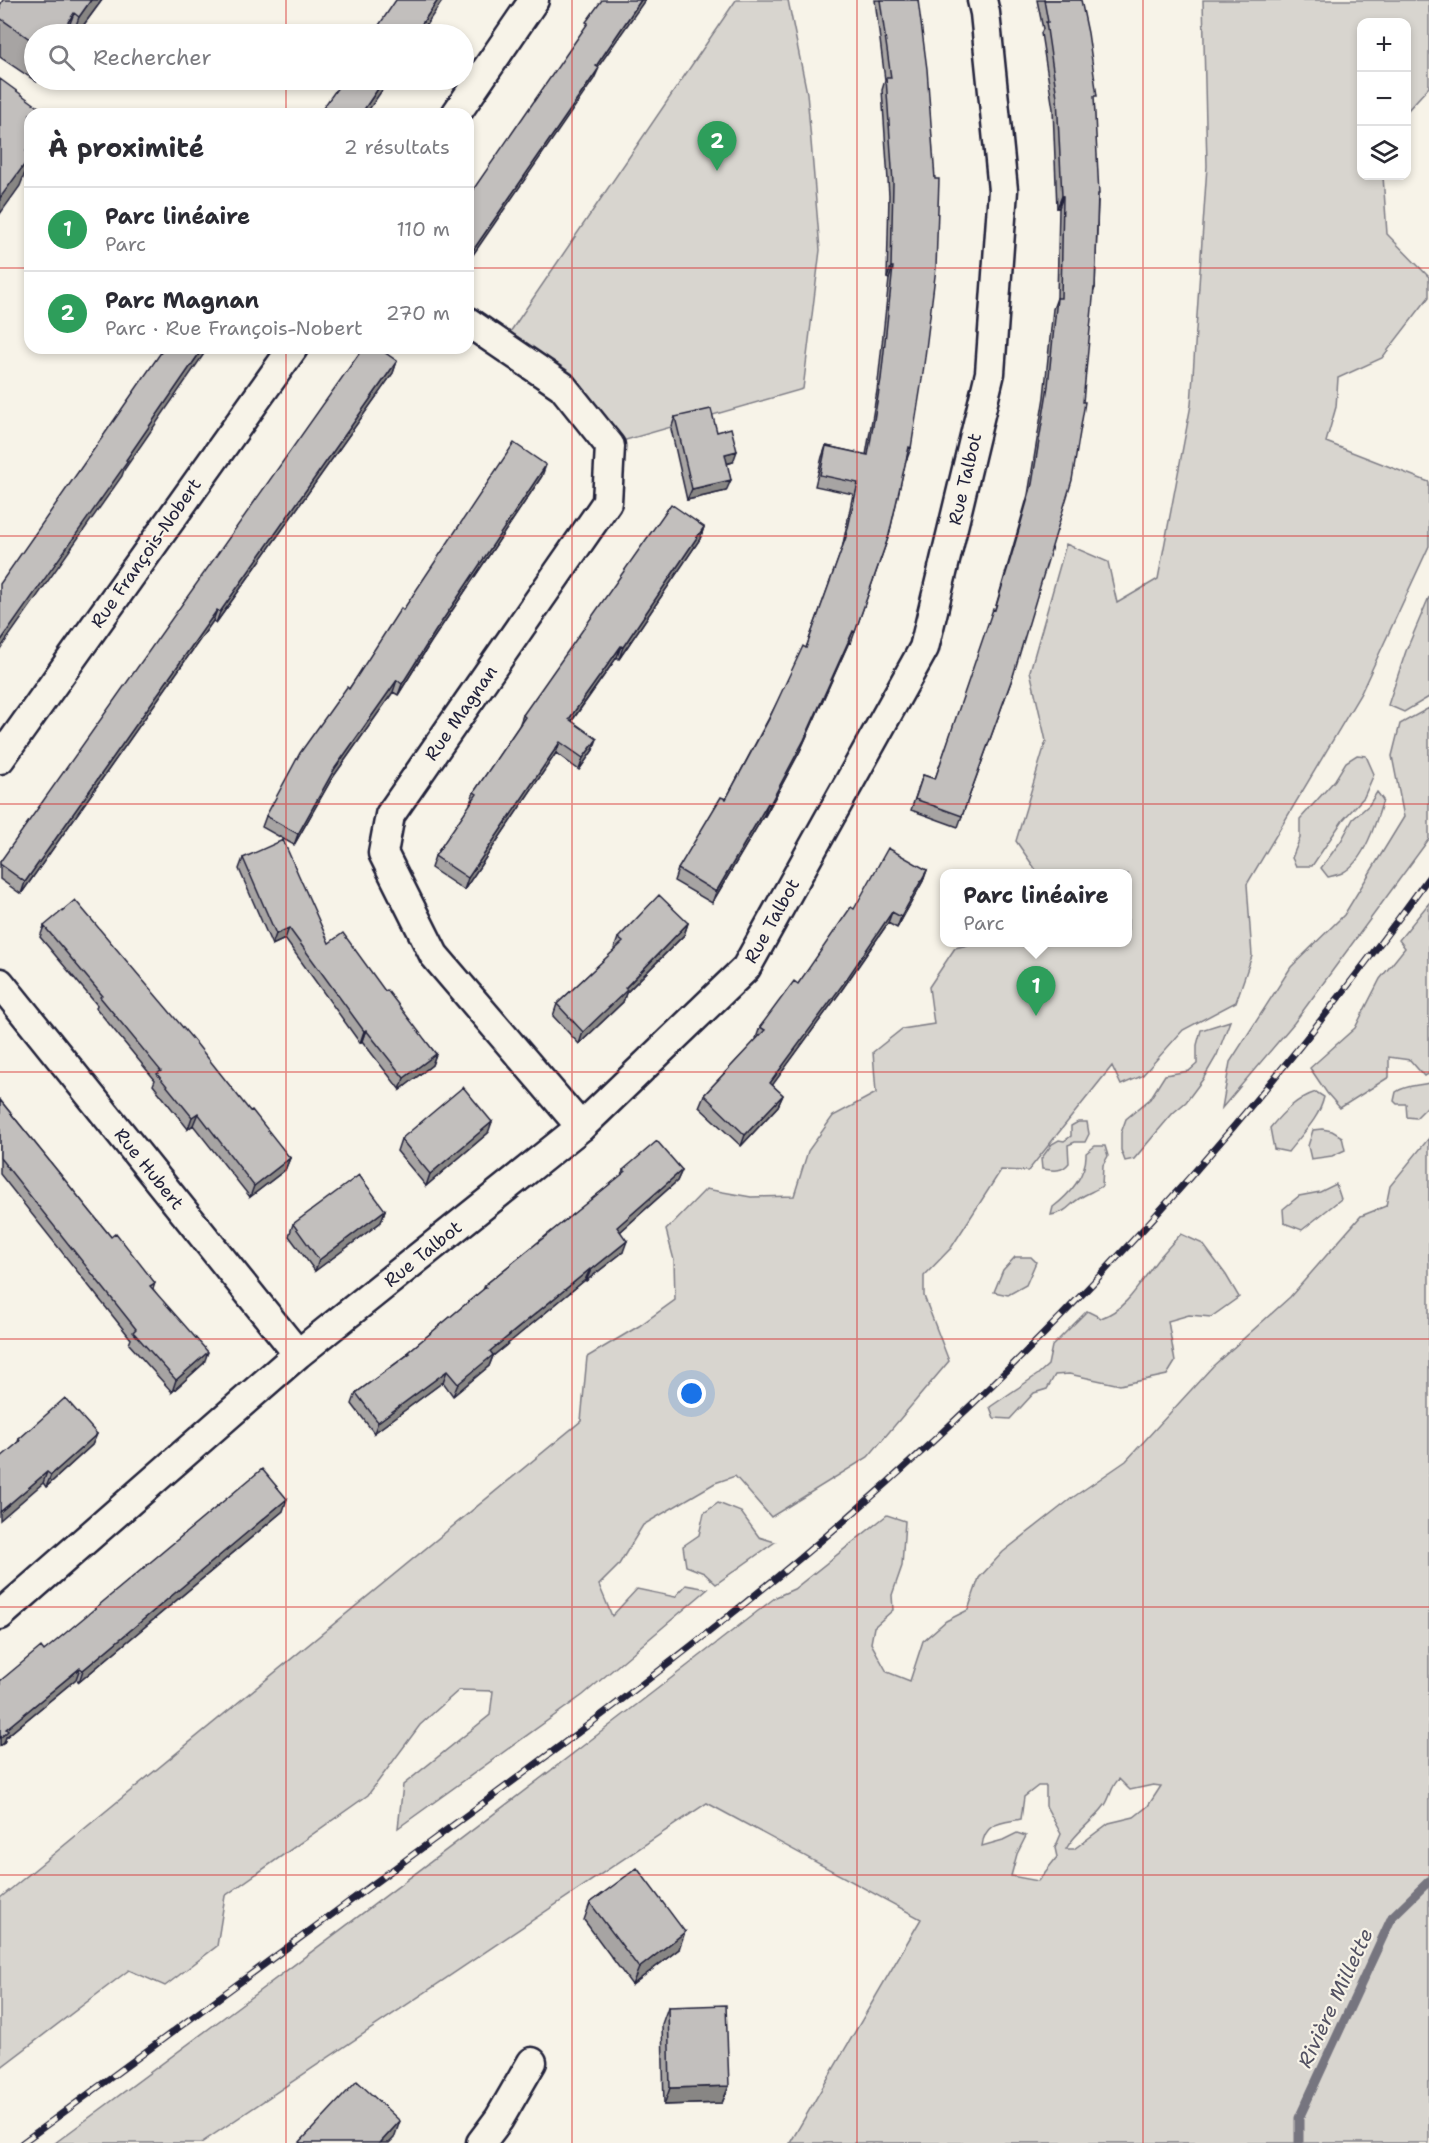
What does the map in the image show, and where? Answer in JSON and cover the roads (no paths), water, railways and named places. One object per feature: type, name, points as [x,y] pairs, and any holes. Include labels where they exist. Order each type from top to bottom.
[{"type":"street","points":[[474,88],[534,0]]},
{"type":"street","name":"Rue Talbot","points":[[0,1615],[298,1354],[581,1127],[746,968],[924,648],[990,373],[1003,190],[982,0]]},
{"type":"street","points":[[460,108],[472,90]]},
{"type":"street","name":"Rue Magnan","points":[[474,326],[562,386],[610,446],[607,502],[390,815],[383,853],[434,955],[581,1127]]},
{"type":"street","name":"Rue François-Nobert","points":[[0,759],[289,354]]},
{"type":"street","name":"Rue Hubert","points":[[0,983],[298,1354]]},
{"type":"street","points":[[480,2143],[499,2119],[532,2062]]},
{"type":"waterway","name":"Rivière Millette","points":[[1299,2143],[1299,2118],[1392,1917],[1429,1881]]},
{"type":"railway","points":[[22,2143],[633,1691],[788,1568],[920,1453],[1000,1377],[1153,1219],[1296,1052],[1429,877]]},
{"type":"place","name":"Parc Magnan","points":[[717,171]]},
{"type":"place","name":"Parc linéaire","points":[[1036,1016]]}]
